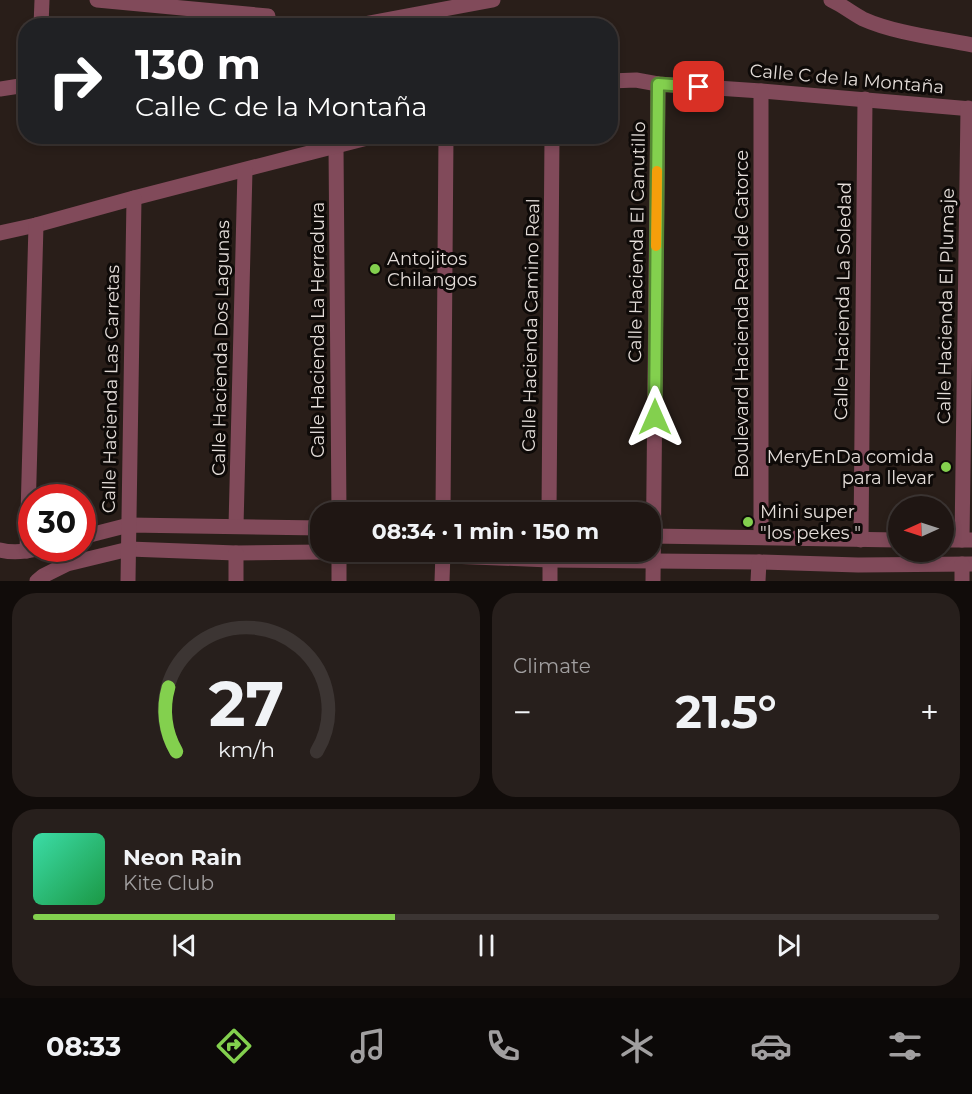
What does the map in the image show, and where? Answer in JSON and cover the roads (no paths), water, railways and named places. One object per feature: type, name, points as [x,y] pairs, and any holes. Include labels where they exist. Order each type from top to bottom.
[{"type":"street","points":[[41,18],[42,0]]},
{"type":"street","points":[[97,0],[243,18]]},
{"type":"street","points":[[267,18],[269,0]]},
{"type":"street","points":[[396,18],[493,0]]},
{"type":"street","points":[[831,0],[863,18],[885,26],[972,45]]},
{"type":"street","name":"Calle C de la Montaña","points":[[618,81],[636,80],[658,84],[970,109]]},
{"type":"street","name":"Calle Hacienda El Canutillo","points":[[652,502],[658,84]]},
{"type":"street","points":[[0,89],[18,86]]},
{"type":"street","name":"Boulevard Hacienda Real de Catorce","points":[[761,91],[761,537]]},
{"type":"street","name":"Calle Hacienda La Soledad","points":[[861,540],[865,99]]},
{"type":"street","name":"Calle Hacienda El Plumaje","points":[[967,540],[970,109]]},
{"type":"street","points":[[0,233],[347,144]]},
{"type":"street","points":[[443,502],[446,144]]},
{"type":"street","name":"Calle Hacienda Camino Real","points":[[549,502],[552,144]]},
{"type":"street","name":"Calle Hacienda La Herradura","points":[[336,147],[339,502]]},
{"type":"street","name":"Calle Hacienda Dos Lagunas","points":[[236,526],[245,170]]},
{"type":"street","name":"Calle Hacienda Las Carretas","points":[[128,581],[134,198]]},
{"type":"street","points":[[33,484],[36,225]]},
{"type":"street","points":[[96,533],[129,525],[310,528]]},
{"type":"street","points":[[661,536],[888,540]]},
{"type":"street","points":[[37,581],[67,564],[129,549],[236,553],[310,552]]},
{"type":"street","points":[[0,550],[18,551]]},
{"type":"street","points":[[236,553],[236,581]]},
{"type":"street","points":[[339,562],[339,581]]},
{"type":"street","points":[[442,581],[443,562]]},
{"type":"street","points":[[550,562],[550,581]]},
{"type":"street","name":"Calle Hacienda El Canutillo","points":[[652,581],[653,562]]},
{"type":"street","points":[[661,562],[967,564],[962,581]]},
{"type":"street","points":[[758,581],[759,562]]},
{"type":"street","points":[[858,565],[858,581]]},
{"type":"place","name":"Antojitos Chilangos","points":[[375,269]]},
{"type":"place","name":"MeryEnDa comida para llevar","points":[[946,467]]},
{"type":"place","name":"Mini super \"los pekes \"","points":[[748,522]]}]
